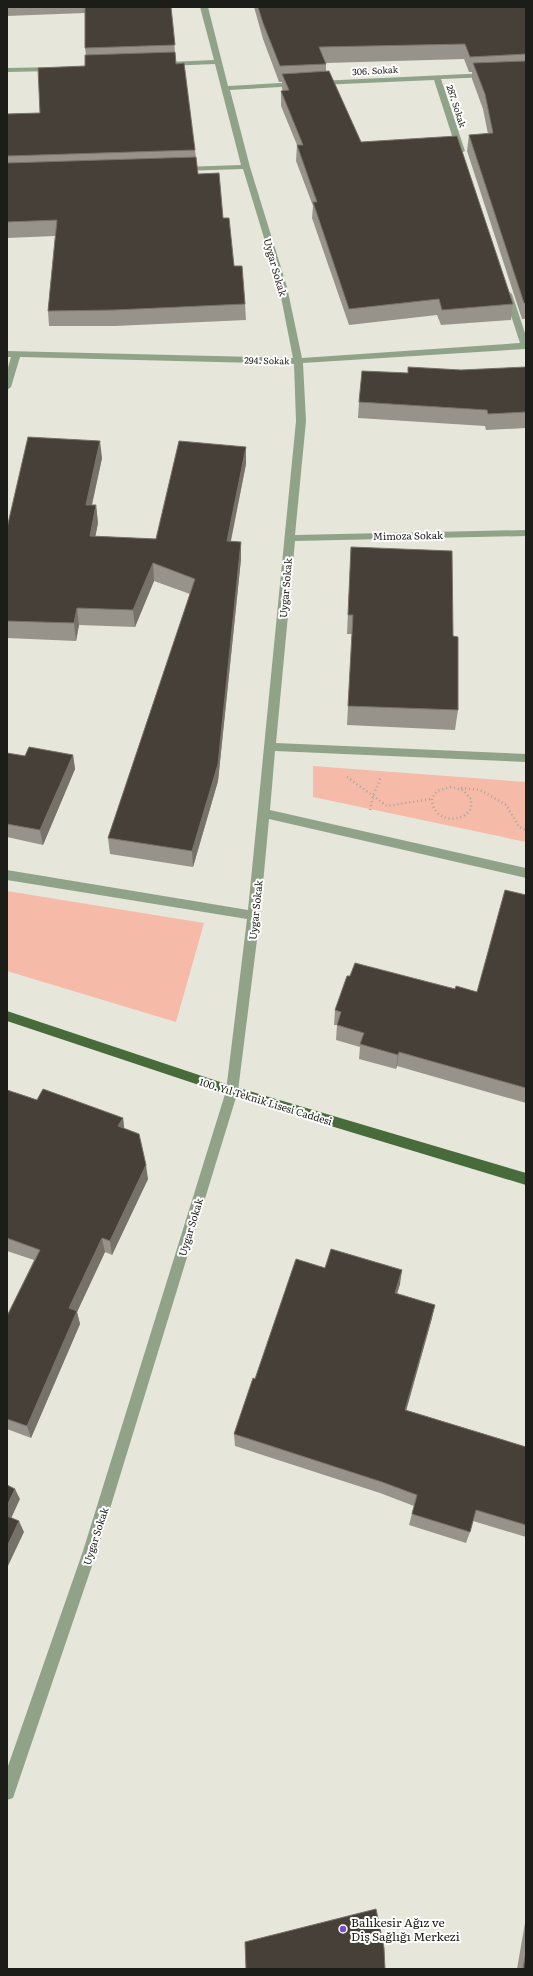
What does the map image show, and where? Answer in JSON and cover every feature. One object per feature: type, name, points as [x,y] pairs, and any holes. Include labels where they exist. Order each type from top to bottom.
[{"type":"main road","name":"100. Yıl Teknik Lisesi Caddesi","points":[[7,1016],[232,1091],[526,1179]]},
{"type":"street","name":"Uygar Sokak","points":[[7,1792],[11,1768],[90,1552],[232,1091],[254,916],[301,421],[298,361],[283,287],[246,167],[204,7]]},
{"type":"street","points":[[156,65],[219,62]]},
{"type":"street","points":[[7,70],[62,68]]},
{"type":"street","name":"306. Sokak","points":[[226,88],[496,75]]},
{"type":"street","name":"287. Sokak","points":[[437,78],[464,159]]},
{"type":"street","points":[[174,169],[246,167]]},
{"type":"street","points":[[505,286],[525,346]]},
{"type":"street","name":"294. Sokak","points":[[12,354],[298,361],[525,346]]},
{"type":"street","points":[[7,387],[12,354]]},
{"type":"street","name":"Mimoza Sokak","points":[[290,538],[526,533]]},
{"type":"street","points":[[270,747],[526,758]]},
{"type":"street","points":[[264,813],[526,873]]},
{"type":"street","points":[[7,875],[254,916]]},
{"type":"path","points":[[364,836],[373,796],[384,771],[387,752]]},
{"type":"path","points":[[344,775],[387,806],[430,799],[437,791],[450,787],[480,790],[506,805],[519,826],[526,830]]},
{"type":"path","points":[[430,799],[431,805],[437,814],[450,819],[463,817],[471,809],[471,799],[463,790],[456,787]]},
{"type":"shaded area","points":[[313,766],[526,782],[526,842],[313,797]]},
{"type":"shaded area","points":[[7,891],[204,923],[176,1022],[7,971]]},
{"type":"building","points":[[85,7],[171,7],[175,45],[85,48]]},
{"type":"building","points":[[258,7],[526,7],[526,54],[470,57],[465,44],[319,47],[326,64],[280,66]]},
{"type":"building","points":[[175,52],[176,64],[184,63],[195,150],[7,156],[7,114],[40,113],[38,68],[85,66],[85,55]]},
{"type":"building","points":[[526,61],[526,303],[524,303],[469,135],[493,133],[485,94],[473,63]]},
{"type":"building","points":[[329,71],[361,142],[457,136],[513,304],[442,310],[439,299],[349,309],[313,202],[317,202],[297,145],[303,145],[281,91],[289,90],[282,74]]},
{"type":"building","points":[[196,157],[198,174],[219,173],[223,218],[229,218],[234,266],[242,266],[245,304],[114,310],[48,311],[57,220],[7,222],[7,163]]},
{"type":"building","points":[[408,367],[461,370],[526,367],[526,412],[488,414],[487,410],[359,402],[362,371],[408,373]]},
{"type":"building","points":[[28,437],[100,441],[86,505],[96,505],[90,536],[156,539],[179,441],[246,447],[227,541],[241,542],[218,764],[192,851],[108,838],[195,579],[153,563],[133,610],[77,608],[74,623],[7,621],[7,528]]},
{"type":"building","points":[[351,547],[452,551],[453,636],[458,637],[458,710],[348,706],[353,615],[348,615]]},
{"type":"building","points":[[29,747],[73,755],[40,830],[7,824],[7,753],[25,756]]},
{"type":"building","points":[[505,890],[526,895],[526,1088],[399,1052],[398,1055],[360,1044],[364,1033],[337,1025],[341,1012],[335,1010],[347,976],[350,976],[355,963],[455,989],[456,986],[477,992]]},
{"type":"building","points":[[43,1089],[123,1118],[118,1126],[139,1134],[146,1165],[110,1241],[102,1238],[69,1308],[77,1311],[27,1426],[7,1419],[7,1316],[40,1250],[7,1238],[7,1090],[37,1100]]},
{"type":"building","points":[[331,1249],[402,1270],[395,1293],[435,1305],[405,1410],[526,1447],[526,1525],[476,1510],[470,1532],[412,1514],[417,1495],[382,1482],[234,1434],[253,1378],[255,1379],[296,1259],[325,1268]]},
{"type":"building","points":[[7,1485],[15,1489],[7,1506]]},
{"type":"building","points":[[7,1516],[19,1521],[7,1547]]},
{"type":"building","name":"Balıkesir Ağız ve Diş Sağlığı Merkezi","points":[[376,1909],[384,1948],[385,1969],[246,1969],[245,1942]]},
{"type":"building","points":[[526,1951],[526,1969],[523,1969]]},
{"type":"place","name":"Balıkesir Ağız ve Diş Sağlığı Merkezi","points":[[343,1929]]}]
